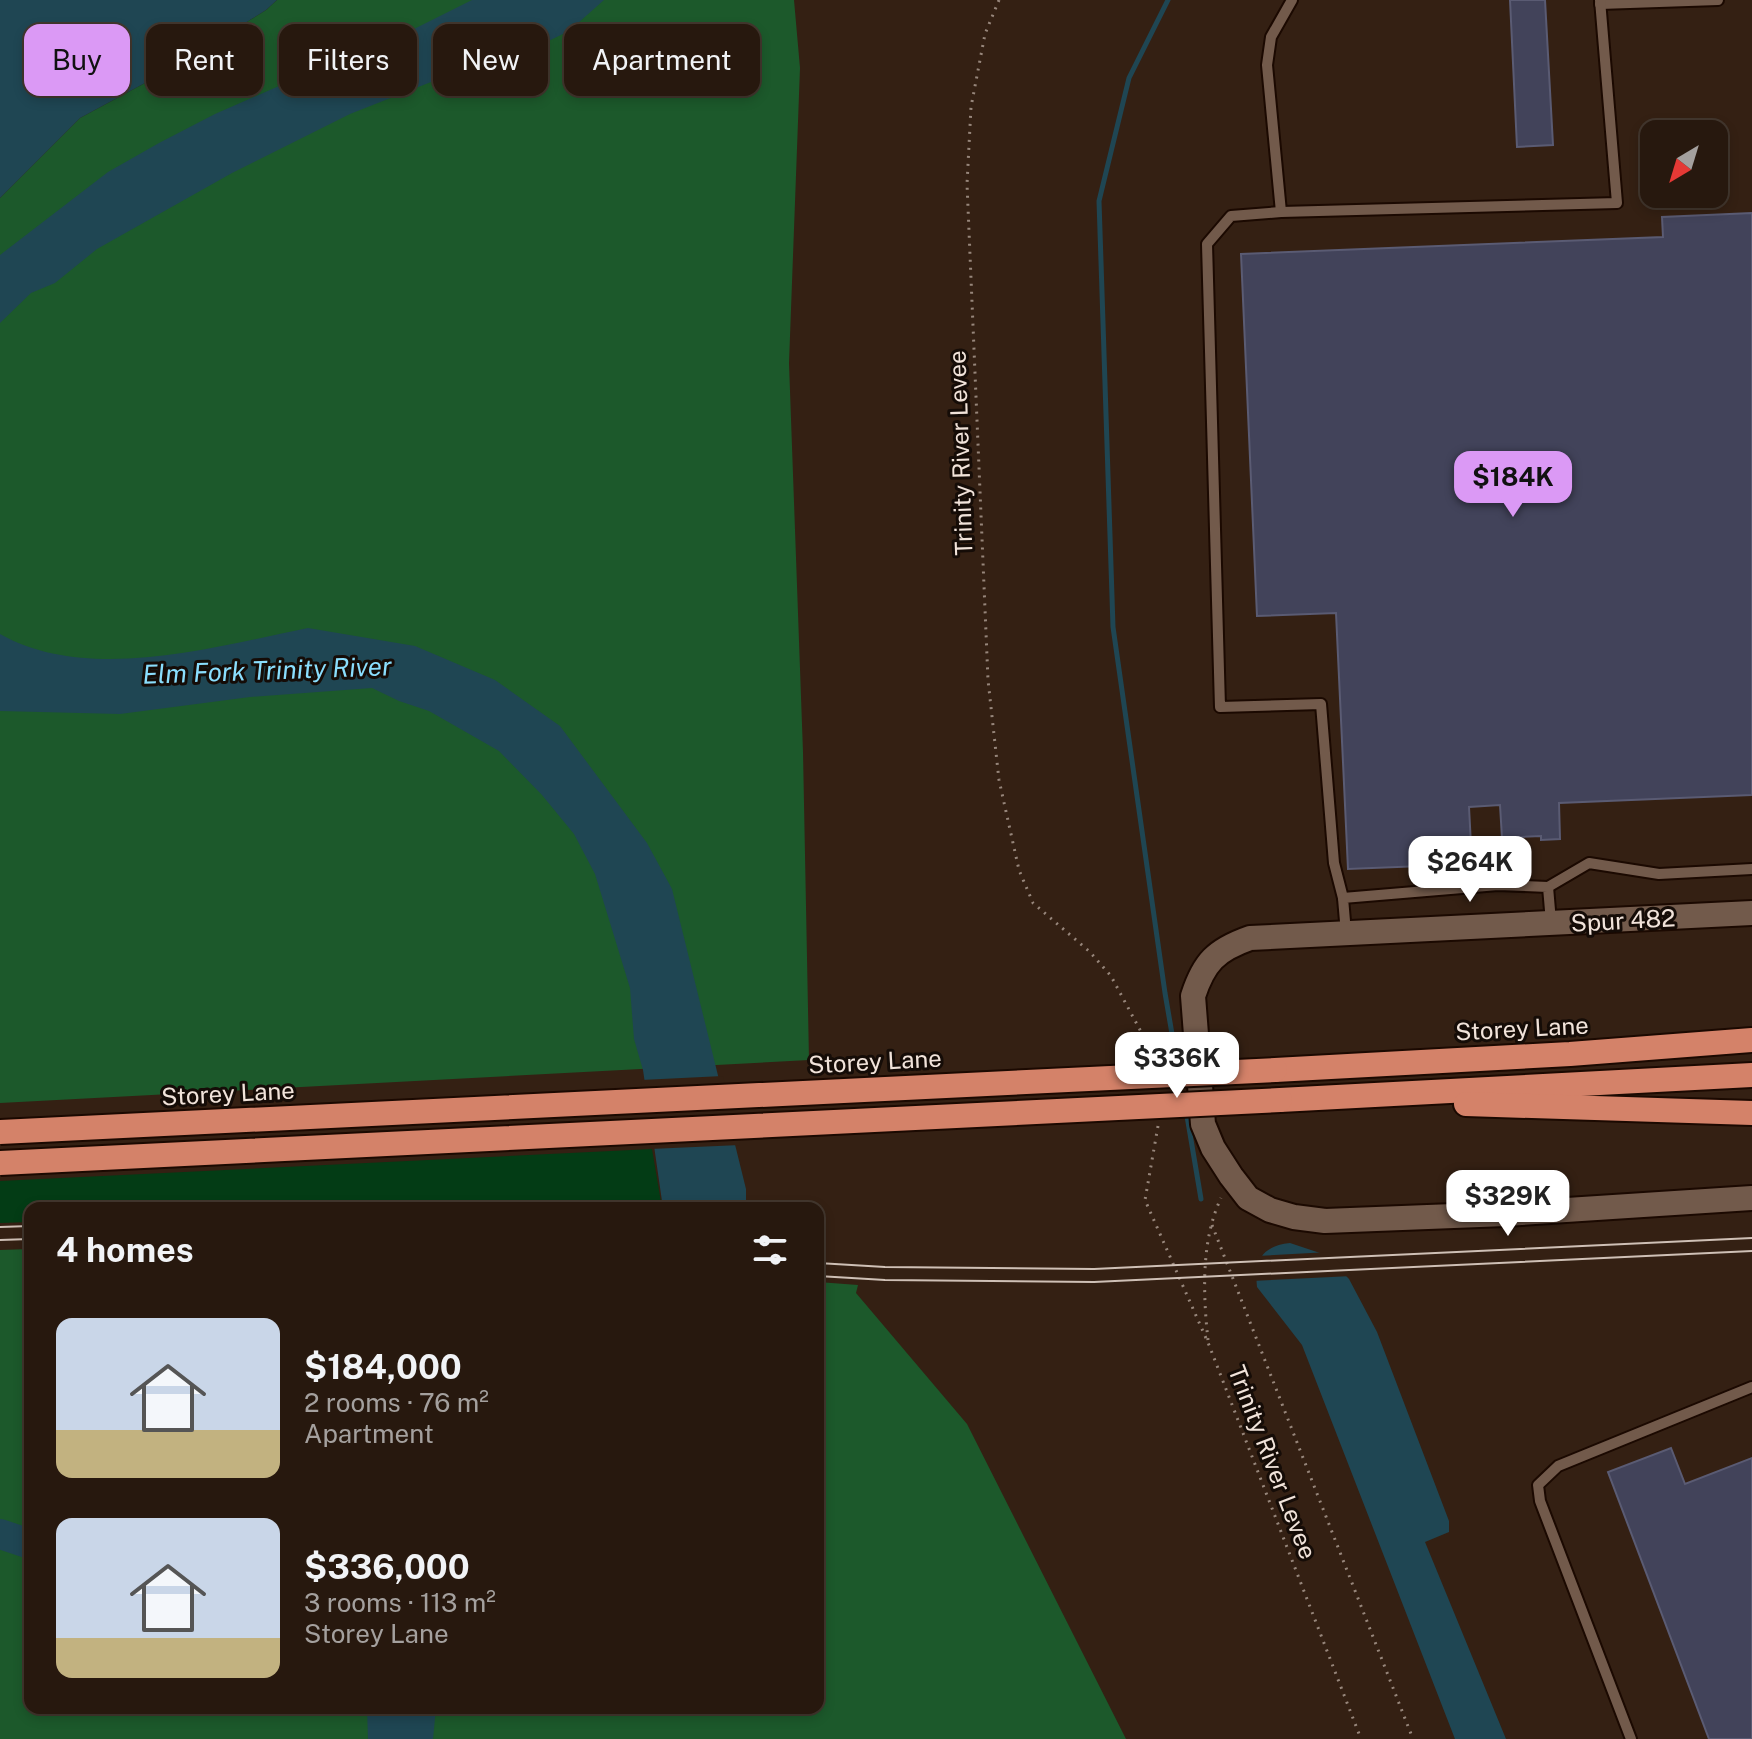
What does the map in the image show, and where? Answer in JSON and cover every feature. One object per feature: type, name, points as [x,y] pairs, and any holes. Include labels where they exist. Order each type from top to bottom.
[{"type":"highway","name":"Storey Lane","points":[[0,1132],[1275,1070],[1570,1054],[1752,1040]]},
{"type":"highway","points":[[0,1163],[1752,1075]]},
{"type":"highway","points":[[1364,1095],[1538,1108],[1752,1113]]},
{"type":"main road","name":"Spur 482","points":[[1231,1176],[1213,1148],[1203,1124],[1193,996],[1198,980],[1212,958],[1228,946],[1250,938],[1752,913]]},
{"type":"main road","points":[[1231,1176],[1248,1198],[1270,1210],[1325,1221],[1505,1214],[1752,1198]]},
{"type":"lane","points":[[1281,212],[1267,65],[1271,37],[1292,0]]},
{"type":"lane","points":[[1346,935],[1343,898],[1334,863],[1321,704],[1220,707],[1207,244],[1231,216],[1617,203],[1600,2],[1718,0]]},
{"type":"lane","points":[[1343,898],[1498,885],[1548,887],[1589,863],[1659,874],[1752,869]]},
{"type":"lane","points":[[1548,887],[1551,924]]},
{"type":"lane","points":[[1631,1739],[1540,1501],[1538,1485],[1558,1466],[1752,1387]]},
{"type":"path","name":"Trinity River Levee","points":[[999,0],[985,34],[971,107],[967,184],[988,680],[999,780],[1019,870],[1033,903],[1090,952],[1111,976],[1146,1041],[1148,1056]]},
{"type":"path","name":"Trinity River Levee","points":[[1157,1115],[1159,1130],[1145,1200],[1209,1345],[1361,1739]]},
{"type":"path","points":[[1209,1345],[1203,1293],[1212,1216],[1231,1176]]},
{"type":"path","points":[[1212,1225],[1413,1739]]},
{"type":"green space","points":[[277,0],[794,0],[800,68],[789,363],[803,752],[809,1060],[0,1103],[0,198],[80,118],[121,96],[130,96],[130,91],[146,82],[146,96],[263,96],[263,24],[243,24]]},
{"type":"green space","points":[[652,1149],[661,1202],[24,1202],[24,1222],[0,1223],[0,1181]]},
{"type":"green space","points":[[24,1249],[24,1714],[824,1714],[824,1282],[858,1285],[856,1293],[967,1424],[1126,1739],[0,1739],[0,1250]]},
{"type":"water","points":[[0,0],[277,0],[243,24],[146,24],[146,82],[130,91],[130,24],[24,24],[24,96],[121,96],[80,118],[0,198]]},
{"type":"water","points":[[472,0],[604,0],[577,24],[564,24],[564,33],[548,41],[548,24],[433,24],[433,81],[417,88],[417,28]]},
{"type":"water","points":[[279,86],[279,96],[396,96],[350,114],[232,173],[97,249],[55,283],[31,293],[0,323],[0,255],[108,172],[215,114],[256,96],[263,96],[263,93]]},
{"type":"water","name":"Elm Fork Trinity River","points":[[308,628],[415,646],[495,680],[560,726],[647,843],[672,889],[746,1189],[746,1202],[662,1202],[643,1070],[634,1039],[630,988],[595,874],[574,834],[542,795],[499,751],[429,711],[372,688],[250,697],[120,714],[0,711],[0,634],[35,649],[72,657],[112,659],[152,657]]},
{"type":"water","points":[[1290,1243],[1326,1255],[1349,1279],[1377,1332],[1449,1521],[1449,1532],[1425,1542],[1506,1739],[1455,1739],[1302,1345],[1257,1287],[1257,1269],[1262,1256],[1273,1247]]},
{"type":"water","points":[[367,1714],[435,1714],[433,1739],[368,1739]]},
{"type":"pier","points":[[723,1076],[740,1145],[650,1149],[641,1080]]},
{"type":"pier","points":[[1329,1252],[1352,1276],[1252,1281],[1257,1256]]},
{"type":"building","points":[[1510,0],[1545,0],[1553,145],[1517,147]]},
{"type":"building","points":[[1752,213],[1752,795],[1559,803],[1560,839],[1541,840],[1541,836],[1502,838],[1500,805],[1469,807],[1472,864],[1348,869],[1336,613],[1257,616],[1241,254],[1663,237],[1662,217]]},
{"type":"building","points":[[1671,1448],[1685,1484],[1752,1458],[1752,1739],[1709,1739],[1608,1472]]},
{"type":"waterway","points":[[1168,0],[1129,78],[1099,201],[1113,627],[1178,1069]]},
{"type":"waterway","points":[[1186,1110],[1201,1199]]},
{"type":"waterway","points":[[0,1534],[24,1542]]},
{"type":"tram line","points":[[0,1227],[24,1226]]},
{"type":"tram line","points":[[824,1263],[1094,1269],[1752,1238]]},
{"type":"tram line","points":[[0,1240],[24,1239]]},
{"type":"tram line","points":[[824,1276],[1094,1282],[1752,1251]]}]
